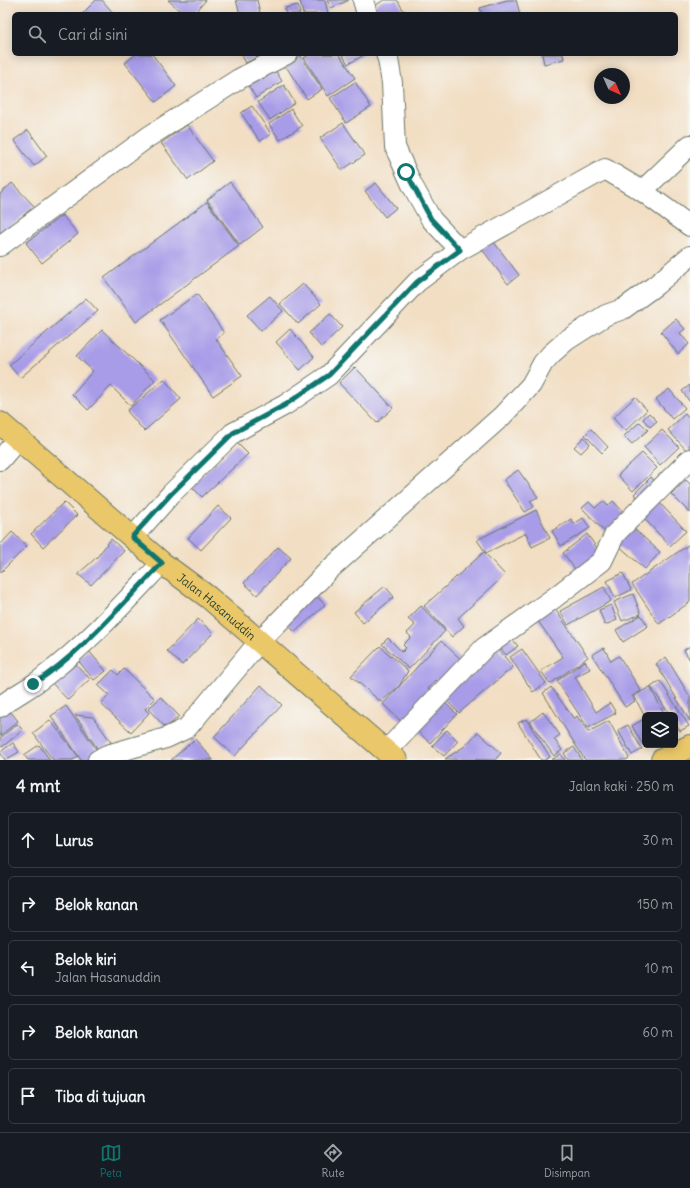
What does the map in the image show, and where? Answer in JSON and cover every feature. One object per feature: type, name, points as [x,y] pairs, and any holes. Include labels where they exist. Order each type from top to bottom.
[{"type":"main road","name":"Jalan Hasanuddin","points":[[0,423],[162,563],[208,597],[352,724],[391,755]]},
{"type":"main road","points":[[662,760],[690,746]]},
{"type":"street","points":[[0,246],[148,137],[239,79],[283,56]]},
{"type":"street","points":[[387,56],[392,83],[394,147],[412,185],[431,219],[460,250]]},
{"type":"street","points":[[642,191],[690,145]]},
{"type":"street","points":[[132,537],[171,494],[233,433],[281,408],[329,375],[417,282],[460,250],[605,169],[642,191],[690,226]]},
{"type":"street","points":[[98,760],[107,755],[166,738],[186,728],[259,642],[329,570],[502,416],[531,384],[543,363],[551,354],[567,340],[606,315],[622,309],[656,285],[690,256]]},
{"type":"street","points":[[0,460],[18,439]]},
{"type":"street","points":[[391,755],[484,648],[602,561],[615,534],[690,459]]},
{"type":"street","points":[[0,707],[11,698],[45,677],[85,642],[162,563]]},
{"type":"building","points":[[96,0],[102,0],[112,12],[84,12]]},
{"type":"building","points":[[168,0],[206,0],[196,12],[181,12]]},
{"type":"building","points":[[236,0],[257,0],[260,12],[239,12]]},
{"type":"building","points":[[300,0],[325,0],[328,12],[303,12]]},
{"type":"building","points":[[327,0],[349,0],[331,8]]},
{"type":"building","points":[[384,0],[397,0],[404,11],[374,12],[371,8]]},
{"type":"building","points":[[507,0],[516,0],[519,12],[481,12],[480,8]]},
{"type":"building","points":[[298,5],[300,12],[286,12],[285,8]]},
{"type":"building","points":[[134,56],[154,56],[176,86],[156,102],[125,63]]},
{"type":"building","points":[[242,56],[259,56],[246,63]]},
{"type":"building","points":[[301,56],[322,89],[307,99],[285,65]]},
{"type":"building","points":[[307,56],[340,56],[355,78],[328,96],[304,58]]},
{"type":"building","points":[[343,56],[362,56],[348,64]]},
{"type":"building","points":[[542,56],[563,56],[564,59],[544,64]]},
{"type":"building","points":[[272,65],[282,81],[256,98],[246,82]]},
{"type":"building","points":[[355,82],[371,107],[346,123],[330,98]]},
{"type":"building","points":[[284,85],[295,103],[270,120],[258,102]]},
{"type":"building","points":[[252,106],[271,134],[260,141],[241,113]]},
{"type":"building","points":[[291,109],[302,126],[280,140],[269,124]]},
{"type":"building","points":[[343,123],[365,155],[342,170],[320,138]]},
{"type":"building","points":[[187,125],[213,161],[188,180],[161,143]]},
{"type":"building","points":[[28,130],[47,156],[34,166],[14,140]]},
{"type":"building","points":[[230,182],[263,227],[240,245],[207,200]]},
{"type":"building","points":[[12,183],[34,206],[0,237],[0,194]]},
{"type":"building","points":[[376,183],[396,208],[385,217],[365,191]]},
{"type":"building","points":[[207,202],[239,246],[136,322],[104,278]]},
{"type":"building","points":[[62,215],[78,234],[42,263],[26,243]]},
{"type":"building","points":[[493,241],[519,275],[508,284],[482,249]]},
{"type":"building","points":[[303,284],[321,304],[298,324],[280,304]]},
{"type":"building","points":[[197,294],[224,333],[216,339],[242,376],[213,396],[160,320]]},
{"type":"building","points":[[270,296],[283,311],[261,331],[247,315]]},
{"type":"building","points":[[86,298],[98,311],[20,378],[9,365]]},
{"type":"building","points":[[330,314],[342,327],[321,347],[309,333]]},
{"type":"building","points":[[676,319],[685,329],[680,333],[689,344],[678,354],[661,332]]},
{"type":"building","points":[[290,329],[314,357],[300,370],[276,342]]},
{"type":"building","points":[[102,330],[155,380],[131,406],[111,386],[88,410],[72,394],[93,371],[77,356]]},
{"type":"building","points":[[355,367],[393,408],[377,423],[339,383]]},
{"type":"building","points":[[164,379],[181,399],[144,431],[127,411]]},
{"type":"building","points":[[690,385],[690,402],[682,391]]},
{"type":"building","points":[[669,389],[685,408],[672,419],[656,399]]},
{"type":"building","points":[[635,397],[647,410],[625,431],[613,418]]},
{"type":"building","points":[[649,413],[657,421],[650,427],[643,419]]},
{"type":"building","points":[[685,414],[690,420],[689,453],[668,430]]},
{"type":"building","points":[[640,422],[648,430],[632,444],[624,436]]},
{"type":"building","points":[[591,429],[608,447],[602,453],[585,435]]},
{"type":"building","points":[[662,430],[679,447],[660,465],[644,447]]},
{"type":"building","points":[[584,437],[590,444],[581,453],[574,447]]},
{"type":"building","points":[[237,443],[248,454],[202,497],[191,486]]},
{"type":"building","points":[[642,453],[657,468],[633,491],[618,475]]},
{"type":"building","points":[[518,470],[538,497],[530,501],[534,507],[525,512],[504,480]]},
{"type":"building","points":[[651,477],[658,485],[641,502],[634,494]]},
{"type":"building","points":[[686,480],[690,484],[690,513],[671,494]]},
{"type":"building","points":[[655,498],[686,531],[670,546],[639,513]]},
{"type":"building","points":[[603,501],[608,506],[613,501],[625,514],[606,533],[582,508],[589,502],[595,508]]},
{"type":"building","points":[[64,502],[77,515],[43,547],[31,534]]},
{"type":"building","points":[[218,506],[231,518],[201,550],[188,538]]},
{"type":"building","points":[[536,510],[550,538],[532,547],[526,533],[486,553],[477,540]]},
{"type":"building","points":[[583,518],[590,528],[561,546],[552,531],[571,519],[574,524]]},
{"type":"building","points":[[632,527],[660,552],[645,569],[617,544]]},
{"type":"building","points":[[12,532],[27,546],[0,573],[0,545]]},
{"type":"building","points":[[587,534],[602,555],[578,573],[563,553]]},
{"type":"building","points":[[111,539],[124,551],[91,585],[78,574],[97,557]]},
{"type":"building","points":[[688,545],[690,549],[690,602],[659,624],[632,584]]},
{"type":"building","points":[[278,547],[291,558],[257,595],[244,583]]},
{"type":"building","points":[[484,552],[505,575],[458,618],[464,626],[452,637],[424,606]]},
{"type":"building","points":[[623,573],[631,590],[615,598],[607,581]]},
{"type":"building","points":[[385,586],[394,597],[363,623],[354,612]]},
{"type":"building","points":[[604,587],[611,601],[568,625],[560,611]]},
{"type":"building","points":[[313,592],[325,605],[295,632],[283,619]]},
{"type":"building","points":[[633,594],[641,614],[622,621],[614,602]]},
{"type":"building","points":[[611,605],[617,620],[605,625],[599,610]]},
{"type":"building","points":[[421,606],[445,631],[409,669],[382,644],[388,638],[402,652],[406,648],[403,645],[411,637],[407,633],[415,625],[408,619]]},
{"type":"building","points":[[553,606],[588,657],[550,684],[541,671],[563,657],[536,618]]},
{"type":"building","points":[[641,615],[648,626],[623,642],[616,630]]},
{"type":"building","points":[[198,619],[213,633],[182,665],[167,651]]},
{"type":"building","points":[[508,634],[518,646],[506,655],[496,643]]},
{"type":"building","points":[[441,641],[465,663],[443,687],[436,680],[428,689],[434,696],[406,726],[383,704]]},
{"type":"building","points":[[493,643],[513,667],[459,713],[441,695]]},
{"type":"building","points":[[380,646],[408,671],[399,686],[381,702],[351,676]]},
{"type":"building","points":[[690,646],[690,660],[684,650]]},
{"type":"building","points":[[604,648],[611,661],[619,656],[641,691],[632,696],[635,701],[625,707],[592,655]]},
{"type":"building","points":[[522,649],[546,683],[533,692],[510,657]]},
{"type":"building","points":[[88,650],[106,671],[94,680],[77,659]]},
{"type":"building","points":[[666,657],[690,697],[690,721],[656,664]]},
{"type":"building","points":[[73,661],[90,679],[68,700],[51,682]]},
{"type":"building","points":[[585,661],[590,669],[575,677],[596,712],[610,703],[616,713],[588,728],[557,681]]},
{"type":"building","points":[[124,669],[155,699],[145,709],[149,713],[131,732],[101,704],[109,695],[98,685],[113,670],[118,675]]},
{"type":"building","points":[[660,681],[689,726],[680,731],[678,728],[678,712],[668,712],[651,687]]},
{"type":"building","points":[[261,685],[282,705],[235,756],[214,737]]},
{"type":"building","points":[[551,687],[574,719],[577,716],[588,732],[609,721],[629,758],[626,760],[585,760],[543,693]]},
{"type":"building","points":[[650,687],[663,712],[642,712],[634,696]]},
{"type":"building","points":[[161,697],[179,716],[166,728],[148,709]]},
{"type":"building","points":[[440,698],[457,714],[430,743],[413,727]]},
{"type":"building","points":[[66,706],[99,753],[89,760],[81,760],[51,716]]},
{"type":"building","points":[[7,707],[18,721],[0,736],[0,713]]},
{"type":"building","points":[[543,712],[560,735],[554,739],[562,750],[554,756],[530,722]]},
{"type":"building","points":[[75,715],[93,717],[111,742],[99,751]]},
{"type":"building","points":[[526,719],[550,757],[545,760],[541,760],[518,723]]},
{"type":"building","points":[[50,720],[78,756],[73,760],[53,760],[33,733]]},
{"type":"building","points":[[642,720],[642,743],[632,726]]},
{"type":"building","points":[[17,724],[23,730],[2,747],[0,744],[0,738]]},
{"type":"building","points":[[628,725],[642,749],[632,755],[618,730]]},
{"type":"building","points":[[447,730],[458,741],[444,756],[432,746]]},
{"type":"building","points":[[478,732],[501,753],[495,760],[445,759],[465,746]]},
{"type":"building","points":[[195,739],[213,760],[171,760]]},
{"type":"building","points":[[13,743],[19,752],[5,760],[0,752]]},
{"type":"building","points":[[39,745],[50,760],[28,760],[24,755]]},
{"type":"building","points":[[574,747],[582,760],[568,760],[564,753]]},
{"type":"building","points":[[561,754],[565,760],[551,760]]},
{"type":"route","points":[[33,684],[45,677],[85,642],[162,563],[132,537],[214,450],[233,433],[276,411],[329,375],[417,282],[460,250],[431,219],[406,172]]}]
